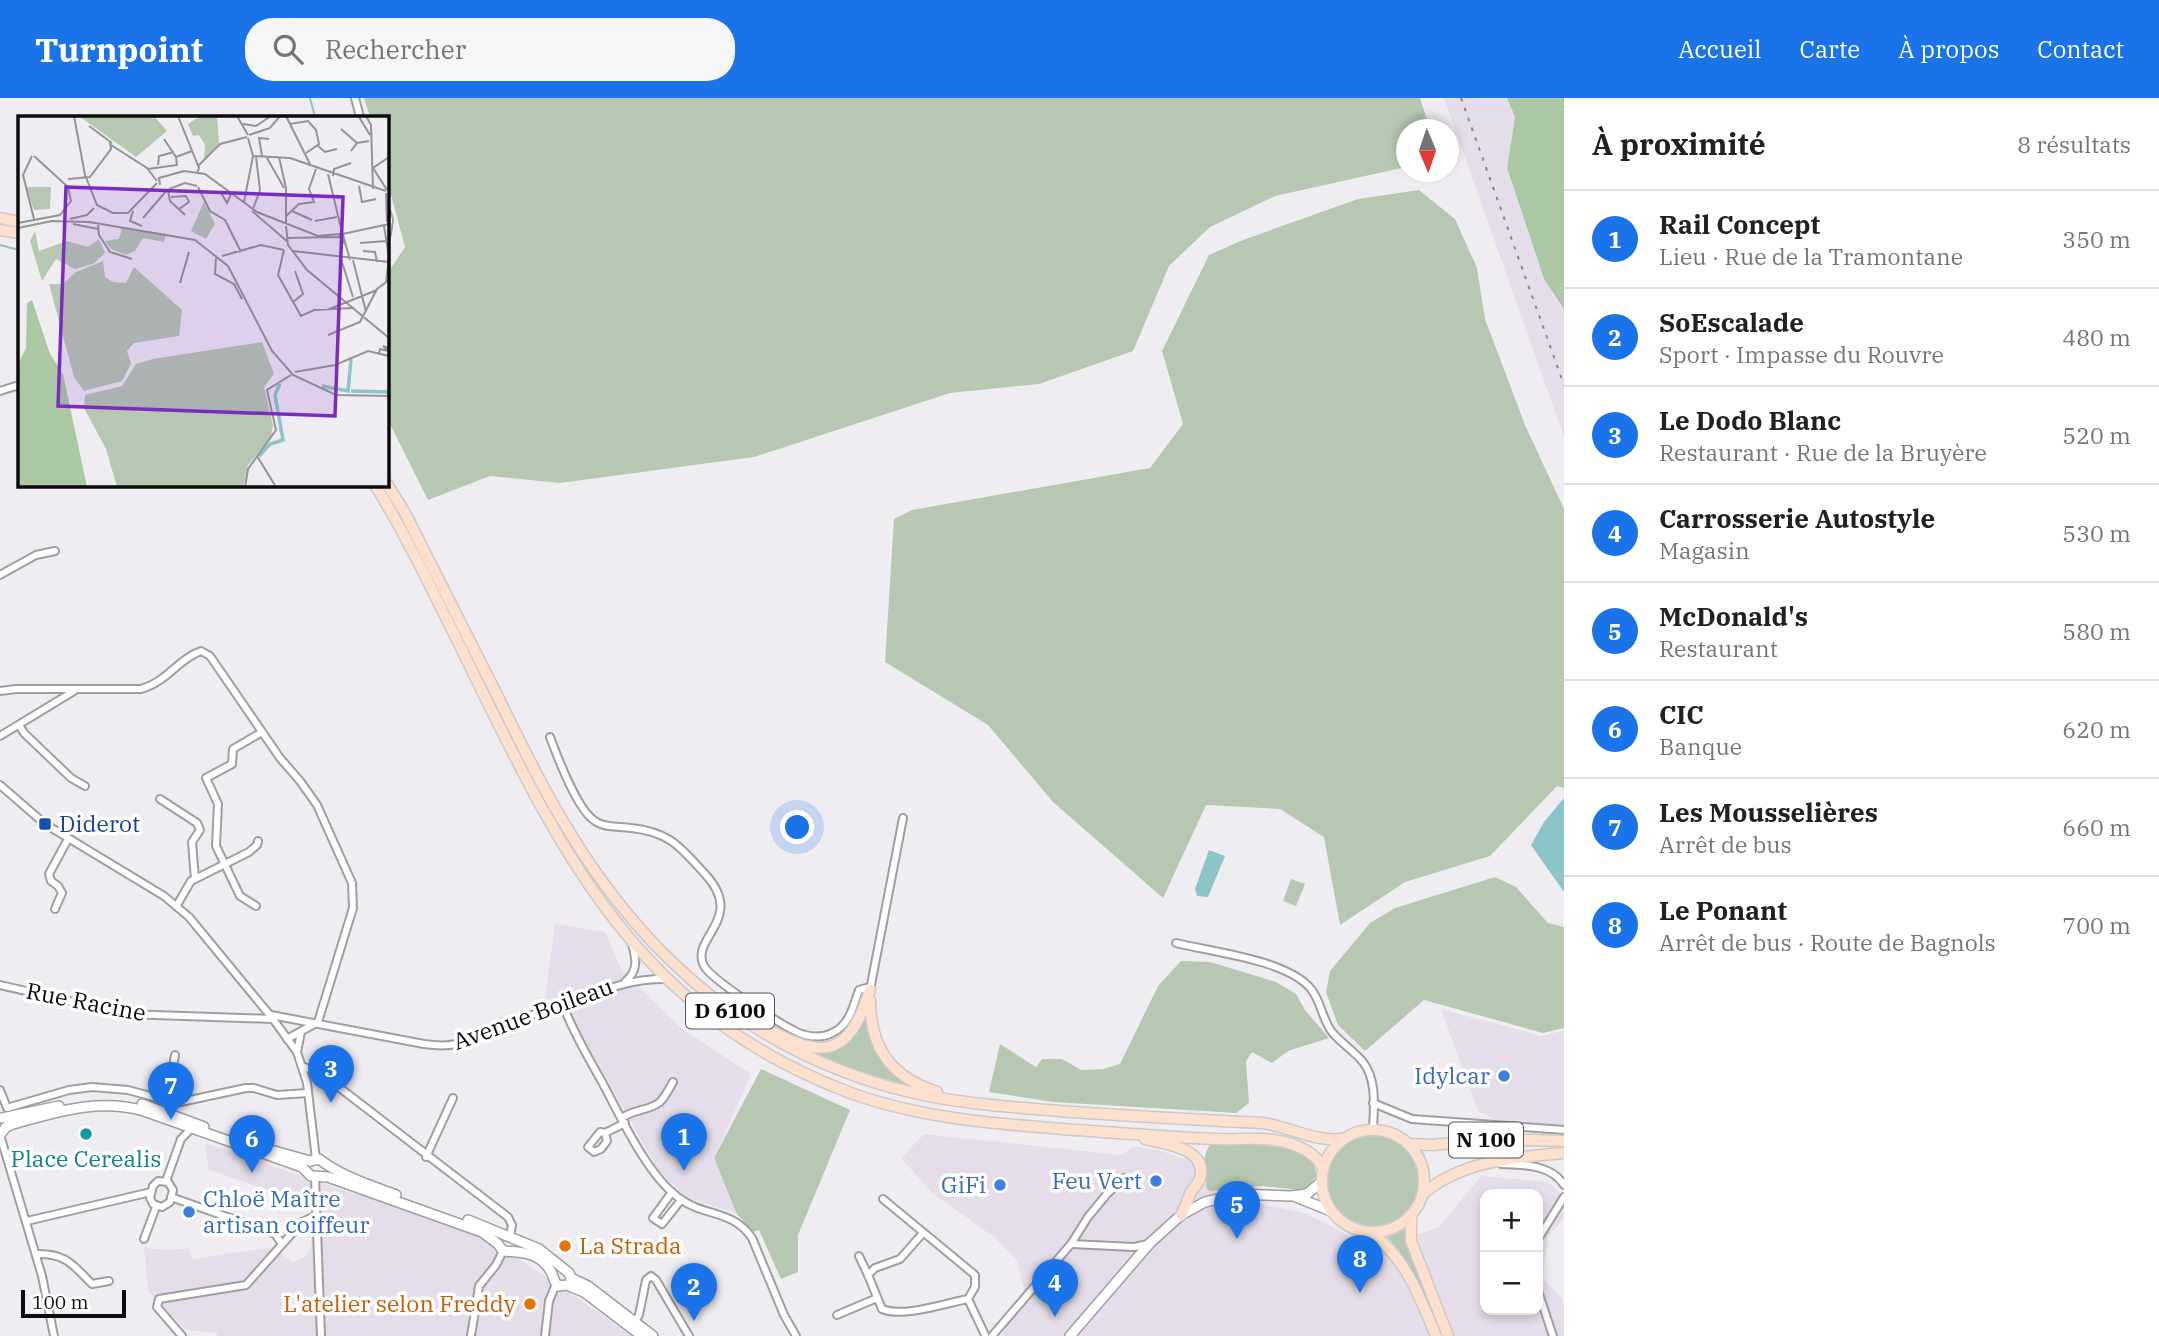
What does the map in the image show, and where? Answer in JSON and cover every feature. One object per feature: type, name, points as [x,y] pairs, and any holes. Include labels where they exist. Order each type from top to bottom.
[{"type":"main road","points":[[0,218],[18,222]]},
{"type":"main road","points":[[0,230],[18,233]]},
{"type":"main road","name":"D 6100","points":[[376,486],[405,536],[551,824],[601,905],[632,943],[707,1015],[790,1067],[851,1093],[909,1111],[955,1119],[1124,1133],[1277,1140],[1314,1155],[1323,1167]]},
{"type":"main road","name":"D 6100","points":[[388,486],[405,513],[533,768],[595,872],[631,919],[666,958],[704,992],[768,1037],[824,1064],[903,1090],[971,1102],[1059,1111],[1263,1124],[1280,1126],[1320,1139],[1342,1139]]},
{"type":"main road","points":[[704,992],[796,1044],[818,1048],[833,1045],[852,1032],[863,1013],[870,990]]},
{"type":"main road","points":[[870,990],[872,1028],[883,1055],[891,1066],[917,1085],[971,1102]]},
{"type":"main road","points":[[2,1126],[86,1101],[124,1100],[155,1108],[311,1163],[321,1173],[480,1231],[534,1257],[550,1269],[555,1284],[561,1287],[569,1281]]},
{"type":"main road","points":[[2,1126],[76,1108],[109,1105],[144,1111],[311,1163],[322,1161],[321,1173]]},
{"type":"main road","points":[[1373,1129],[1342,1139],[1330,1152],[1323,1167],[1321,1182],[1326,1202],[1344,1223],[1381,1240],[1398,1259],[1421,1300],[1436,1336]]},
{"type":"main road","name":"N 100","points":[[1373,1129],[1398,1136],[1409,1144],[1423,1168],[1422,1195]]},
{"type":"main road","points":[[1124,1133],[1194,1155],[1201,1173],[1181,1215]]},
{"type":"main road","name":"N 100","points":[[1409,1144],[1432,1145],[1493,1139],[1564,1141]]},
{"type":"main road","name":"N 100","points":[[1411,1215],[1422,1195],[1447,1177],[1489,1163],[1564,1153]]},
{"type":"main road","points":[[1070,1336],[1150,1243],[1181,1215],[1205,1202],[1239,1194],[1291,1196],[1312,1192],[1321,1182]]},
{"type":"main road","points":[[1291,1196],[1331,1211]]},
{"type":"main road","points":[[1368,1232],[1396,1226],[1411,1215]]},
{"type":"main road","points":[[1411,1215],[1411,1241],[1450,1336]]},
{"type":"main road","points":[[503,1242],[539,1249],[569,1273],[569,1281]]},
{"type":"main road","points":[[569,1281],[653,1336]]},
{"type":"main road","points":[[632,1324],[642,1336]]},
{"type":"street","points":[[355,98],[360,116]]},
{"type":"street","points":[[0,391],[18,385]]},
{"type":"street","points":[[0,575],[36,555],[55,551]]},
{"type":"street","points":[[0,691],[141,689],[156,685],[193,654],[201,651],[210,656],[317,806],[352,883],[353,908],[318,1022],[287,1039]]},
{"type":"street","points":[[0,736],[74,691]]},
{"type":"street","points":[[19,725],[71,778],[85,786]]},
{"type":"street","points":[[257,906],[240,896],[216,846],[218,804],[206,778],[232,764],[233,749],[262,732]]},
{"type":"street","points":[[550,737],[569,782],[595,822],[661,833],[708,877],[718,891],[722,907],[719,920],[704,947],[704,968],[732,990],[805,1035],[829,1035],[840,1029],[848,1020],[859,990],[870,990],[903,818]]},
{"type":"street","points":[[0,785],[33,815],[68,839],[177,905],[269,1015],[297,1052],[302,1066],[309,1093],[311,1163]]},
{"type":"street","points":[[160,799],[197,823],[200,830],[192,842],[195,879]]},
{"type":"street","points":[[55,909],[62,893],[51,881],[49,874],[68,839]]},
{"type":"street","points":[[177,905],[191,881],[249,852],[258,841]]},
{"type":"street","name":"Avenue Boileau","points":[[625,982],[633,974],[637,964],[632,943]]},
{"type":"street","points":[[1176,943],[1274,965],[1302,980],[1312,990],[1332,1032],[1369,1071],[1372,1082],[1373,1129]]},
{"type":"street","name":"Avenue Boileau","points":[[296,1020],[424,1044],[450,1046],[471,1040],[500,1024],[625,982],[667,979]]},
{"type":"street","name":"Rue Racine","points":[[0,985],[126,1014],[256,1018],[269,1015],[296,1020]]},
{"type":"street","points":[[563,1005],[623,1120],[661,1183],[681,1200],[728,1217],[746,1230],[752,1238],[783,1315],[796,1336]]},
{"type":"street","points":[[256,1018],[269,1015]]},
{"type":"street","points":[[287,1039],[287,1030],[296,1020]]},
{"type":"street","points":[[297,1052],[301,1032]]},
{"type":"street","points":[[167,1099],[175,1055]]},
{"type":"street","points":[[302,1066],[323,1074],[426,1157],[508,1217],[512,1225],[496,1265],[479,1286],[471,1336]]},
{"type":"street","points":[[605,1133],[623,1120],[628,1112],[654,1106],[662,1101],[673,1082]]},
{"type":"street","points":[[0,1090],[7,1108],[69,1090],[92,1087],[128,1090],[176,1103],[246,1088],[277,1095],[309,1093]]},
{"type":"street","points":[[426,1157],[453,1098]]},
{"type":"street","points":[[1373,1103],[1412,1119],[1564,1130]]},
{"type":"street","points":[[2,1126],[36,1254],[54,1336]]},
{"type":"street","points":[[166,1181],[181,1139],[192,1128]]},
{"type":"street","points":[[1489,1163],[1548,1170],[1564,1185]]},
{"type":"street","points":[[321,1173],[317,1215],[321,1336]]},
{"type":"street","points":[[968,1299],[987,1336],[1071,1244],[1088,1217],[1124,1178]]},
{"type":"street","points":[[166,1181],[172,1187],[172,1197],[165,1206],[156,1206],[151,1201],[151,1192],[155,1183],[166,1181]]},
{"type":"street","points":[[26,1221],[151,1192]]},
{"type":"street","points":[[672,1192],[653,1218],[662,1224],[681,1200]]},
{"type":"street","points":[[172,1197],[275,1234],[282,1244]]},
{"type":"street","points":[[1543,1231],[1564,1197]]},
{"type":"street","points":[[859,1256],[882,1308],[892,1313],[968,1299],[975,1287],[975,1275],[962,1262],[883,1199]]},
{"type":"street","points":[[144,1239],[156,1206]]},
{"type":"street","points":[[182,1336],[158,1307],[159,1299],[246,1285],[302,1222],[317,1215]]},
{"type":"street","points":[[868,1275],[875,1268],[900,1259],[923,1233]]},
{"type":"street","points":[[1071,1244],[1134,1247],[1150,1243]]},
{"type":"street","points":[[36,1254],[50,1253],[66,1258],[92,1284],[109,1281]]},
{"type":"street","points":[[632,1324],[639,1315],[646,1280],[650,1276],[656,1280],[689,1336]]},
{"type":"street","points":[[544,1336],[549,1301],[555,1284]]},
{"type":"street","points":[[837,1315],[877,1298]]},
{"type":"street","points":[[1543,1306],[1553,1336]]},
{"type":"shaded area","points":[[1444,98],[1507,98],[1515,117],[1507,168],[1544,279],[1564,309],[1564,437],[1459,140],[1459,119],[1451,119]]},
{"type":"shaded area","points":[[555,924],[605,932],[621,969],[681,1028],[751,1074],[714,1158],[738,1214],[684,1196],[657,1168],[572,1018],[545,997]]},
{"type":"shaded area","points":[[1441,1009],[1542,1036],[1564,1030],[1564,1126],[1496,1120],[1478,1111]]},
{"type":"shaded area","points":[[924,1134],[1122,1155],[1133,1146],[1158,1150],[1188,1160],[1216,1194],[1307,1214],[1376,1249],[1439,1227],[1481,1176],[1549,1182],[1564,1197],[1564,1218],[1548,1237],[1543,1278],[1564,1301],[1564,1336],[1002,1336],[1024,1289],[1017,1260],[994,1237],[933,1194],[901,1158]]},
{"type":"shaded area","points":[[205,1143],[354,1194],[364,1193],[484,1235],[633,1336],[218,1336],[216,1333],[186,1330],[148,1291],[144,1248],[189,1248],[192,1259],[273,1247],[293,1262],[305,1257],[311,1247],[312,1205],[209,1170]]},
{"type":"green space","points":[[364,98],[1420,98],[1427,119],[1396,119],[1396,169],[1275,196],[1210,227],[1169,266],[1133,351],[1039,384],[950,393],[754,457],[560,483],[490,476],[428,500],[388,420],[388,272],[405,247],[388,184],[388,116],[370,116]]},
{"type":"green space","points":[[1507,98],[1564,98],[1564,309],[1544,279],[1507,168],[1515,117]]},
{"type":"green space","points":[[1419,190],[1455,219],[1477,268],[1485,319],[1525,425],[1564,509],[1564,788],[1557,786],[1490,856],[1405,882],[1340,925],[1324,837],[1280,809],[1206,805],[1163,898],[1053,802],[988,725],[885,662],[894,519],[912,510],[1150,468],[1183,424],[1162,351],[1209,255],[1358,199]]},
{"type":"green space","points":[[1495,877],[1516,887],[1548,923],[1564,927],[1564,1028],[1543,1033],[1424,1000],[1365,1051],[1338,1025],[1326,992],[1330,971],[1370,923],[1395,908]]},
{"type":"green space","points":[[1291,879],[1305,884],[1296,906],[1283,901]]},
{"type":"green space","points":[[1181,961],[1210,962],[1276,982],[1296,994],[1305,1010],[1329,1038],[1288,1051],[1272,1063],[1252,1052],[1246,1061],[1249,1103],[1236,1113],[1053,1102],[989,1092],[1000,1044],[1036,1067],[1042,1059],[1062,1059],[1081,1070],[1103,1069],[1120,1064],[1158,986]]},
{"type":"green space","points":[[866,1015],[875,1046],[912,1086],[852,1070],[807,1052],[842,1043],[862,1024]]},
{"type":"green space","points":[[761,1069],[850,1110],[798,1235],[798,1272],[781,1279],[759,1230],[753,1232],[737,1214],[714,1158]]},
{"type":"green space","points":[[1373,1136],[1390,1139],[1405,1149],[1415,1164],[1418,1181],[1415,1198],[1405,1213],[1390,1223],[1373,1226],[1356,1223],[1341,1213],[1331,1198],[1328,1181],[1331,1164],[1341,1149],[1356,1139]]},
{"type":"green space","points":[[1210,1145],[1274,1146],[1291,1150],[1305,1156],[1314,1164],[1316,1177],[1300,1190],[1263,1186],[1210,1191],[1206,1188],[1205,1160]]},
{"type":"green space","points":[[1405,1228],[1406,1242],[1442,1331],[1412,1269],[1387,1237]]},
{"type":"water","points":[[1564,798],[1564,892],[1531,845],[1544,822]]},
{"type":"water","points":[[1209,850],[1225,856],[1208,897],[1197,896],[1195,889]]},
{"type":"waterway","points":[[310,98],[315,116]]},
{"type":"waterway","points":[[0,245],[18,250]]},
{"type":"railway","points":[[1461,98],[1564,385]]},
{"type":"place","name":"Diderot","points":[[45,824]]},
{"type":"place","name":"Idylcar","points":[[1504,1076]]},
{"type":"place","name":"Le Dodo Blanc","points":[[331,1103]]},
{"type":"place","name":"Les Mousselières","points":[[171,1120]]},
{"type":"place","name":"Place Cerealis","points":[[86,1134]]},
{"type":"place","name":"Rail Concept","points":[[684,1171]]},
{"type":"place","name":"CIC","points":[[252,1173]]},
{"type":"place","name":"Feu Vert","points":[[1156,1181]]},
{"type":"place","name":"GiFi","points":[[1000,1185]]},
{"type":"place","name":"Chloë Maître artisan coiffeur","points":[[189,1212]]},
{"type":"place","name":"McDonald's","points":[[1237,1239]]},
{"type":"place","name":"La Strada","points":[[565,1246]]},
{"type":"place","name":"Le Ponant","points":[[1360,1293]]},
{"type":"place","name":"L'atelier selon Freddy","points":[[530,1304]]},
{"type":"place","name":"Carrosserie Autostyle","points":[[1055,1317]]},
{"type":"place","name":"SoEscalade","points":[[694,1321]]}]
